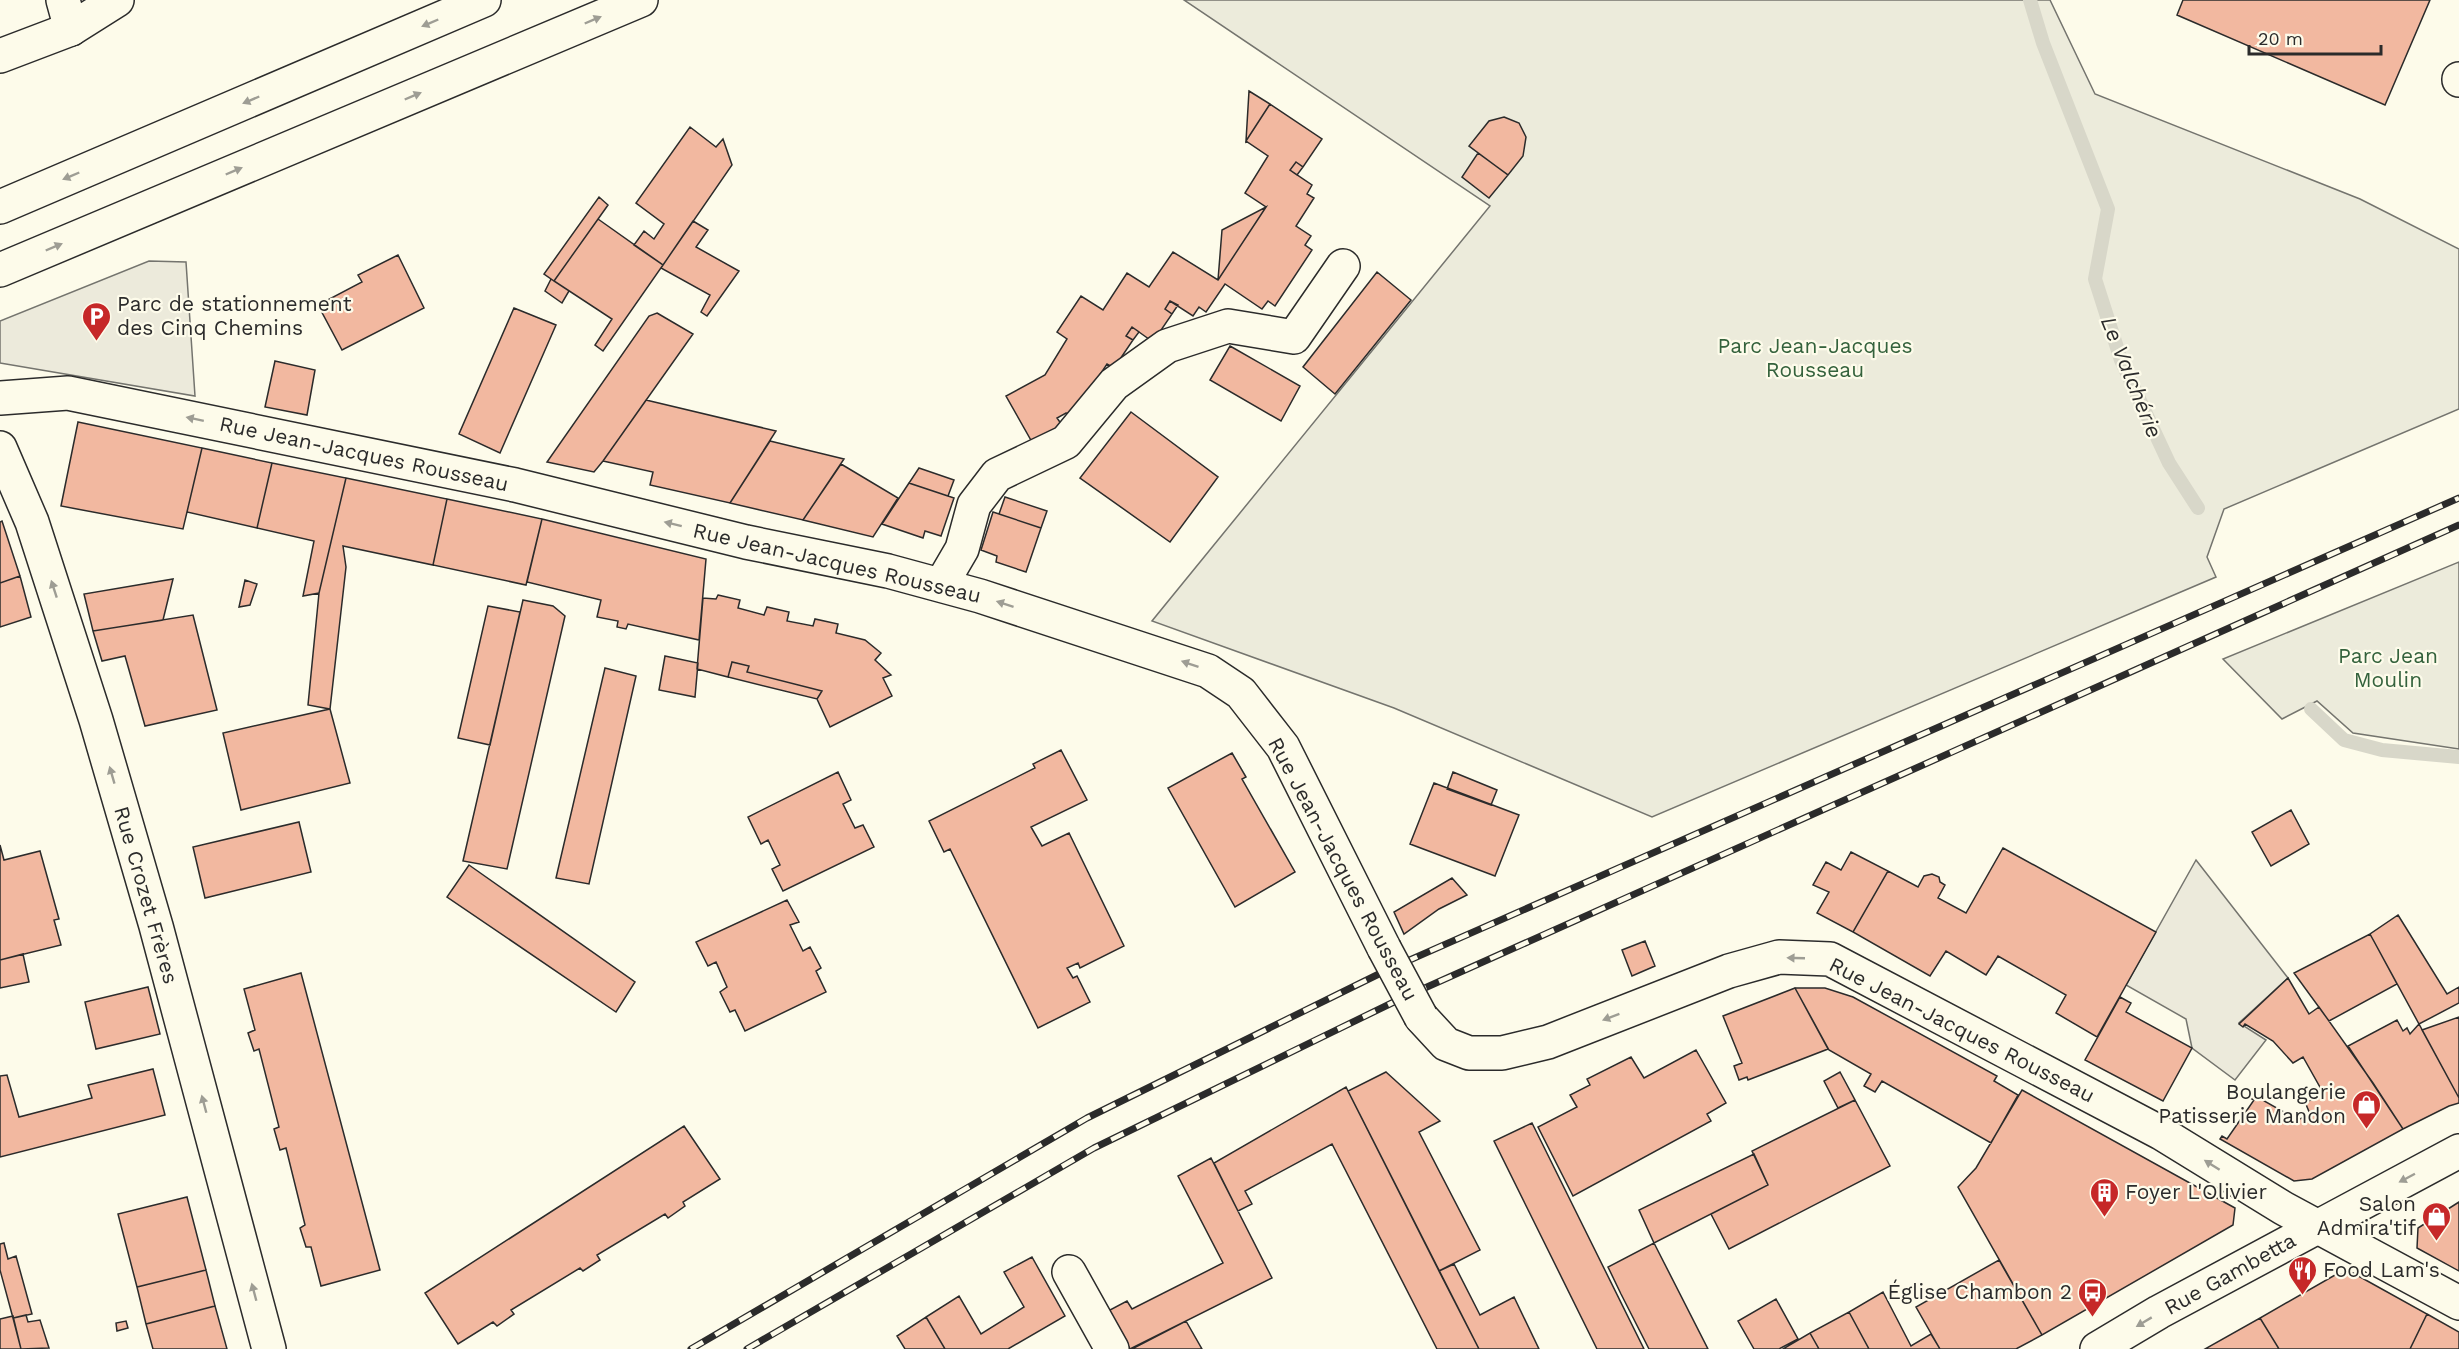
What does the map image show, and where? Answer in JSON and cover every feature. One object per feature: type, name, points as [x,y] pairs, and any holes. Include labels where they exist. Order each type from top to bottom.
[{"type":"main road","points":[[0,56],[67,14],[117,0]]},
{"type":"main road","points":[[0,207],[484,0]]},
{"type":"main road","points":[[0,270],[641,0]]},
{"type":"main road","points":[[941,585],[962,549],[974,505],[997,475],[1066,442],[1114,384],[1167,346],[1228,326],[1294,337],[1343,266]]},
{"type":"main road","name":"Rue Jean-Jacques Rousseau","points":[[0,398],[68,393],[515,485],[746,542],[888,571],[941,585],[1208,670],[1240,693],[1283,747],[1421,1017],[1446,1044],[1468,1053],[1502,1053],[1548,1042],[1739,969],[1779,957],[1830,959],[2161,1133],[2316,1227],[2459,1303]]},
{"type":"main road","name":"Rue Crozet Frères","points":[[0,448],[32,522],[96,720],[156,926],[269,1349]]},
{"type":"main road","name":"Rue Gambetta","points":[[2097,1349],[2316,1227],[2459,1151]]},
{"type":"main road","points":[[1069,1272],[1112,1349]]},
{"type":"green space","name":"Parc Jean-Jacques Rousseau","points":[[1184,0],[2050,0],[2095,94],[2360,199],[2459,249],[2459,409],[2224,509],[2207,557],[2216,577],[1652,817],[1394,708],[1152,621],[1490,206]]},
{"type":"green space","name":"Parc Jean Moulin","points":[[2459,562],[2459,749],[2353,733],[2317,701],[2282,719],[2223,659]]},
{"type":"shaded area","name":"Parc de stationnement des Cinq Chemins","points":[[149,261],[186,262],[195,396],[0,363],[0,321]]},
{"type":"shaded area","points":[[2196,860],[2288,978],[2239,1023],[2266,1040],[2235,1080],[2192,1048],[2186,1019],[2126,985]]},
{"type":"building","points":[[2183,0],[2430,0],[2385,105],[2177,15]]},
{"type":"building","points":[[1249,91],[1270,104],[1246,141]]},
{"type":"building","points":[[1270,104],[1322,139],[1303,167],[1296,162],[1290,170],[1312,185],[1307,194],[1314,198],[1296,226],[1311,236],[1305,245],[1312,250],[1275,306],[1268,301],[1262,309],[1225,284],[1206,312],[1199,307],[1193,316],[1170,301],[1165,309],[1172,314],[1153,342],[1132,327],[1126,336],[1133,340],[1114,368],[1107,364],[1074,414],[1066,413],[1057,418],[1062,425],[1032,442],[1006,396],[1045,375],[1067,339],[1057,332],[1081,296],[1103,310],[1127,273],[1149,287],[1173,252],[1218,280],[1266,207],[1245,193],[1268,156],[1246,141]]},
{"type":"building","points":[[1504,117],[1519,123],[1526,137],[1523,156],[1508,175],[1469,146],[1489,121]]},
{"type":"building","points":[[690,127],[716,147],[723,139],[732,165],[663,265],[634,245],[644,231],[654,239],[664,224],[636,203]]},
{"type":"building","points":[[1478,153],[1508,175],[1489,198],[1462,177]]},
{"type":"building","points":[[1296,162],[1303,167],[1297,175],[1290,170]]},
{"type":"building","points":[[599,197],[608,205],[554,281],[544,274]]},
{"type":"building","points":[[1266,207],[1218,280],[1222,230]]},
{"type":"building","points":[[598,219],[663,265],[603,351],[595,345],[612,319],[554,281]]},
{"type":"building","points":[[693,221],[708,230],[696,247],[739,271],[707,316],[701,312],[710,295],[661,268]]},
{"type":"building","points":[[398,255],[424,308],[342,350],[318,305],[362,282],[358,275]]},
{"type":"building","points":[[1377,272],[1411,300],[1335,394],[1303,367]]},
{"type":"building","points":[[551,279],[569,291],[562,303],[545,291]]},
{"type":"building","points":[[1170,301],[1178,305],[1172,314],[1165,309]]},
{"type":"building","points":[[514,308],[556,325],[500,453],[459,434]]},
{"type":"building","points":[[657,313],[693,334],[603,461],[594,472],[547,462],[649,316]]},
{"type":"building","points":[[1132,327],[1139,332],[1133,340],[1126,336]]},
{"type":"building","points":[[1230,346],[1300,386],[1281,421],[1210,380]]},
{"type":"building","points":[[275,361],[315,370],[307,415],[265,407]]},
{"type":"building","points":[[646,400],[776,431],[730,503],[650,485],[653,472],[603,461]]},
{"type":"building","points":[[1131,412],[1218,477],[1170,542],[1080,478]]},
{"type":"building","points":[[78,422],[202,448],[183,529],[61,506]]},
{"type":"building","points":[[770,441],[844,459],[803,520],[730,503]]},
{"type":"building","points":[[202,448],[272,463],[257,528],[187,512]]},
{"type":"building","points":[[272,463],[346,478],[319,593],[303,596],[314,541],[257,528]]},
{"type":"building","points":[[841,464],[898,498],[873,537],[803,520]]},
{"type":"building","points":[[919,468],[954,480],[948,496],[909,483]]},
{"type":"building","points":[[346,478],[447,499],[433,565],[343,546],[346,567],[330,709],[308,705],[319,593]]},
{"type":"building","points":[[909,483],[954,498],[941,536],[925,531],[923,538],[882,524]]},
{"type":"building","points":[[1005,497],[1047,511],[1041,528],[999,514]]},
{"type":"building","points":[[447,499],[542,519],[526,585],[433,565]]},
{"type":"building","points":[[993,512],[1041,528],[1026,572],[996,562],[997,556],[981,550]]},
{"type":"building","points":[[542,519],[706,559],[699,640],[628,624],[626,629],[617,627],[618,621],[597,617],[601,600],[527,582]]},
{"type":"building","points":[[2,521],[20,576],[0,583],[0,522]]},
{"type":"building","points":[[20,576],[31,617],[0,627],[0,583]]},
{"type":"building","points":[[173,579],[163,620],[93,631],[84,594]]},
{"type":"building","points":[[245,580],[257,584],[250,605],[239,607]]},
{"type":"building","points":[[718,595],[740,600],[738,608],[764,615],[767,607],[789,612],[787,621],[813,626],[815,619],[838,624],[836,633],[865,640],[881,653],[875,660],[891,675],[883,678],[892,696],[830,727],[817,699],[822,691],[747,672],[749,666],[732,662],[728,677],[697,669],[703,598],[716,599]]},
{"type":"building","points":[[523,600],[553,606],[565,616],[507,869],[463,861]]},
{"type":"building","points":[[488,606],[520,612],[490,745],[458,738]]},
{"type":"building","points":[[193,615],[217,710],[145,726],[125,656],[102,661],[93,631]]},
{"type":"building","points":[[665,656],[698,663],[695,697],[659,690]]},
{"type":"building","points":[[732,662],[749,666],[747,672],[822,691],[817,699],[728,677]]},
{"type":"building","points":[[605,668],[636,676],[589,884],[556,878]]},
{"type":"building","points":[[330,709],[350,783],[241,810],[223,733]]},
{"type":"building","points":[[1061,750],[1087,800],[1031,827],[1042,846],[1069,833],[1124,946],[1080,968],[1078,963],[1067,968],[1073,978],[1077,976],[1090,1002],[1038,1028],[950,849],[944,852],[929,821],[1035,768],[1033,764]]},
{"type":"building","points":[[1232,753],[1246,777],[1242,779],[1295,872],[1235,907],[1168,788]]},
{"type":"building","points":[[838,772],[851,800],[843,804],[855,828],[863,825],[874,847],[783,891],[772,869],[780,865],[768,840],[761,844],[748,817]]},
{"type":"building","points":[[1453,772],[1497,790],[1491,805],[1447,789]]},
{"type":"building","points":[[1434,783],[1519,815],[1495,876],[1410,844]]},
{"type":"building","points":[[2291,810],[2309,844],[2271,866],[2252,832]]},
{"type":"building","points":[[299,822],[311,872],[205,898],[193,847]]},
{"type":"building","points":[[0,845],[4,860],[40,851],[59,919],[54,920],[61,945],[0,960]]},
{"type":"building","points":[[2003,848],[2156,932],[2097,1037],[2056,1013],[2066,995],[1998,956],[1986,975],[1946,951],[1930,976],[1853,932],[1888,871],[1918,887],[1924,876],[1932,874],[1939,877],[1940,882],[1945,885],[1938,898],[1966,913]]},
{"type":"building","points":[[1851,852],[1888,871],[1853,932],[1817,913],[1829,892],[1813,885],[1826,862],[1841,870]]},
{"type":"building","points":[[469,865],[635,982],[616,1012],[447,897]]},
{"type":"building","points":[[1452,878],[1467,895],[1439,909],[1404,934],[1394,912]]},
{"type":"building","points":[[787,900],[799,922],[790,925],[803,951],[810,947],[821,968],[816,971],[826,992],[745,1031],[735,1010],[730,1012],[720,992],[727,987],[716,962],[708,966],[696,942]]},
{"type":"building","points":[[2398,915],[2447,994],[2459,987],[2459,1003],[2419,1024],[2370,934]]},
{"type":"building","points":[[2370,934],[2397,984],[2329,1021],[2294,973]]},
{"type":"building","points":[[1645,941],[1655,966],[1632,976],[1622,950]]},
{"type":"building","points":[[23,954],[29,982],[0,988],[0,960]]},
{"type":"building","points":[[301,973],[380,1270],[321,1286],[311,1247],[306,1247],[300,1228],[305,1225],[286,1148],[280,1150],[274,1129],[279,1127],[259,1049],[254,1051],[248,1033],[255,1030],[244,989]]},
{"type":"building","points":[[2288,978],[2309,1014],[2319,1007],[2403,1129],[2312,1179],[2294,1181],[2220,1139],[2222,1136],[2227,1139],[2254,1100],[2250,1098],[2252,1094],[2298,1120],[2310,1114],[2305,1102],[2311,1100],[2309,1096],[2321,1089],[2303,1057],[2293,1063],[2273,1041],[2245,1024],[2243,1027],[2239,1024]]},
{"type":"building","points":[[148,987],[160,1034],[96,1049],[85,1002]]},
{"type":"building","points":[[1795,988],[1828,1049],[1748,1080],[1747,1077],[1739,1080],[1734,1066],[1742,1063],[1723,1016]]},
{"type":"building","points":[[1795,988],[1825,988],[1853,997],[1997,1076],[1994,1081],[2018,1095],[1991,1143],[1882,1081],[1875,1092],[1864,1086],[1871,1074],[1829,1050]]},
{"type":"building","points":[[2120,997],[2131,1003],[2126,1012],[2192,1048],[2163,1101],[2085,1060]]},
{"type":"building","points":[[2459,1017],[2459,1098],[2422,1030]]},
{"type":"building","points":[[2397,1020],[2403,1031],[2407,1028],[2410,1034],[2419,1024],[2459,1098],[2459,1103],[2403,1129],[2348,1046]]},
{"type":"building","points":[[1696,1050],[1726,1103],[1707,1114],[1711,1121],[1573,1196],[1538,1127],[1577,1107],[1570,1095],[1590,1085],[1587,1079],[1631,1057],[1644,1078]]},
{"type":"building","points":[[153,1069],[165,1115],[0,1157],[0,1076],[7,1075],[19,1117],[92,1098],[88,1085]]},
{"type":"building","points":[[1386,1072],[1440,1121],[1419,1132],[1480,1250],[1439,1271],[1348,1091]]},
{"type":"building","points":[[1840,1072],[1855,1100],[1838,1108],[1824,1081]]},
{"type":"building","points":[[1346,1087],[1479,1349],[1437,1349],[1332,1144],[1245,1191],[1252,1204],[1238,1211],[1214,1163]]},
{"type":"building","name":"Foyer L'Olivier","points":[[2022,1090],[2235,1208],[2233,1225],[2042,1335],[1958,1187],[1976,1168]]},
{"type":"building","points":[[1855,1100],[1890,1166],[1729,1249],[1711,1214],[1768,1185],[1752,1151]]},
{"type":"building","points":[[1532,1123],[1644,1349],[1597,1349],[1494,1141]]},
{"type":"building","points":[[684,1126],[720,1179],[683,1202],[685,1206],[668,1218],[665,1214],[597,1255],[600,1260],[583,1271],[580,1268],[511,1310],[514,1314],[497,1326],[493,1322],[458,1344],[425,1293]]},
{"type":"building","points":[[1754,1154],[1768,1185],[1654,1243],[1639,1210]]},
{"type":"building","points":[[1211,1158],[1272,1278],[1130,1349],[1108,1311],[1127,1301],[1132,1309],[1223,1263],[1178,1176]]},
{"type":"building","points":[[187,1197],[206,1270],[137,1287],[118,1214]]},
{"type":"building","points":[[2459,1202],[2459,1271],[2417,1248],[2418,1228]]},
{"type":"building","points":[[4,1243],[8,1259],[16,1256],[32,1314],[13,1318],[0,1270],[0,1244]]},
{"type":"building","points":[[1654,1243],[1708,1349],[1649,1349],[1608,1267]]},
{"type":"building","points":[[1032,1257],[1065,1316],[1008,1349],[945,1349],[926,1317],[959,1296],[981,1334],[1024,1307],[1004,1272]]},
{"type":"building","points":[[1999,1260],[2042,1335],[2016,1349],[1940,1349],[1916,1307]]},
{"type":"building","points":[[1454,1264],[1480,1315],[1514,1297],[1539,1349],[1479,1349],[1439,1271]]},
{"type":"building","points":[[206,1270],[215,1306],[146,1324],[137,1287]]},
{"type":"building","points":[[2353,1273],[2427,1314],[2410,1349],[2279,1349],[2260,1318],[2335,1275]]},
{"type":"building","points":[[1883,1292],[1911,1346],[1931,1334],[1940,1349],[1869,1349],[1849,1312]]},
{"type":"building","points":[[1776,1299],[1798,1339],[1779,1349],[1754,1349],[1738,1321]]},
{"type":"building","points":[[215,1306],[227,1349],[153,1349],[146,1324]]},
{"type":"building","points":[[1849,1312],[1869,1349],[1819,1349],[1810,1333]]},
{"type":"building","points":[[2427,1314],[2459,1332],[2459,1349],[2410,1349]]},
{"type":"building","points":[[26,1315],[28,1322],[40,1320],[49,1348],[21,1349],[13,1318]]},
{"type":"building","points":[[13,1316],[21,1349],[0,1349],[0,1319]]},
{"type":"building","points":[[926,1317],[945,1349],[905,1349],[897,1336]]},
{"type":"building","points":[[2260,1318],[2279,1349],[2205,1349]]},
{"type":"building","points":[[126,1321],[128,1328],[117,1331],[116,1323]]},
{"type":"building","points":[[1186,1321],[1202,1349],[1132,1349]]},
{"type":"building","points":[[1810,1333],[1819,1349],[1783,1349]]},
{"type":"waterway","name":"Le Valchérie","points":[[2030,0],[2043,43],[2108,209],[2095,279],[2121,360],[2169,463],[2198,508]]},
{"type":"waterway","name":"Le Valchérie","points":[[2311,709],[2344,740],[2382,750],[2459,757]]},
{"type":"railway","points":[[691,1349],[1087,1118],[1387,970],[2459,498]]},
{"type":"railway","points":[[747,1349],[1094,1148],[1398,1000],[2459,525]]},
{"type":"place","name":"Parc de stationnement des Cinq Chemins","points":[[96,342]]},
{"type":"place","name":"Boulangerie Patisserie Mandon","points":[[2367,1130]]},
{"type":"place","name":"Foyer L'Olivier","points":[[2104,1218]]},
{"type":"place","name":"Salon Admira'tif","points":[[2437,1242]]},
{"type":"place","name":"Food Lam's","points":[[2302,1296]]},
{"type":"place","name":"Église Chambon 2","points":[[2093,1318]]}]
